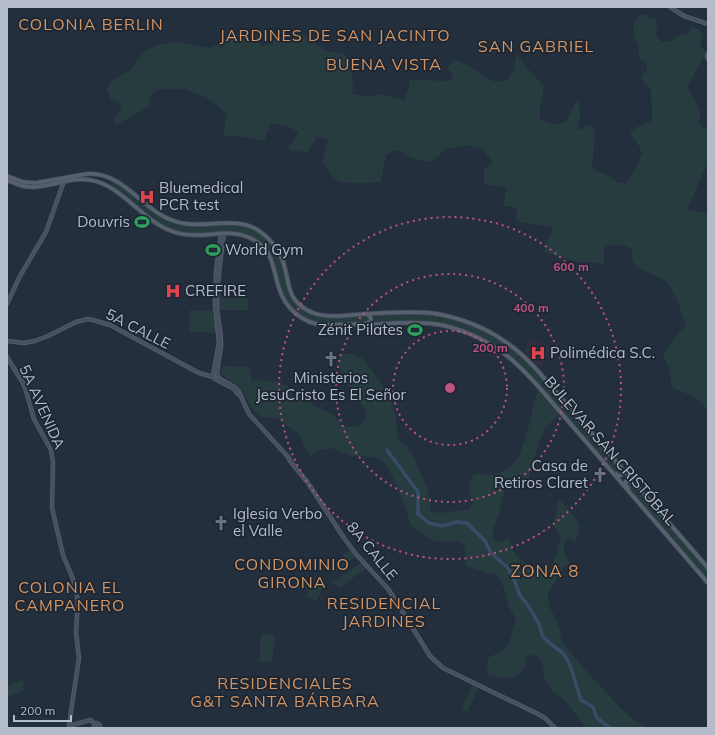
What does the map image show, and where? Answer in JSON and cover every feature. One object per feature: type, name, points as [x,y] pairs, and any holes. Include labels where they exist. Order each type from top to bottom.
[{"type":"main road","name":"BULEVAR SAN CRISTÓBAL","points":[[7,176],[23,182],[36,183],[80,175],[93,174],[109,177],[120,183],[166,218],[176,222],[194,225],[236,223],[254,228],[263,233],[276,247],[282,259],[291,293],[294,298],[302,306],[315,314],[328,316],[424,313],[457,319],[489,332],[505,341],[538,371],[708,568]]},
{"type":"main road","points":[[64,181],[80,175]]},
{"type":"main road","name":"BULEVAR SAN CRISTÓBAL","points":[[7,180],[22,186],[30,187],[76,179],[85,179],[108,185],[158,224],[176,232],[194,235],[223,233],[244,235],[263,247],[270,256],[273,262],[278,287],[282,296],[290,309],[307,321],[320,325],[422,323],[440,325],[463,331],[497,348],[514,362],[537,385],[708,583]]},
{"type":"main road","points":[[141,212],[135,205],[112,186],[111,182],[117,182],[143,201]]},
{"type":"main road","points":[[354,324],[369,322],[371,319],[370,316],[365,314]]},
{"type":"main road","points":[[375,314],[373,316],[373,321],[375,324]]},
{"type":"main road","points":[[440,315],[440,325]]},
{"type":"main road","points":[[514,362],[521,354]]},
{"type":"main road","points":[[596,453],[616,475],[621,475],[623,473],[620,467],[604,447]]},
{"type":"main road","points":[[640,504],[638,499],[626,486],[625,483],[627,480],[630,481],[647,498]]},
{"type":"street","points":[[670,7],[684,16],[708,24]]},
{"type":"street","points":[[7,304],[20,276],[46,232],[64,181]]},
{"type":"street","points":[[223,233],[220,254],[217,306],[221,348],[215,377],[234,389],[240,396]]},
{"type":"street","name":"5A CALLE","points":[[7,341],[35,341],[76,322],[88,319],[110,325],[199,373],[215,377]]},
{"type":"street","name":"5A AVENIDA","points":[[7,357],[23,383],[34,419],[51,450],[53,457],[52,508],[62,549],[73,579],[78,601],[76,633],[79,658],[69,726],[88,719],[91,719],[95,725]]},
{"type":"street","name":"8A CALLE","points":[[215,377],[238,390],[248,415],[308,483],[356,554],[391,593],[432,659],[443,668],[545,718],[555,728]]},
{"type":"street","points":[[95,725],[98,723],[100,724],[99,728]]},
{"type":"shaded area","name":"Polimédica S.C.","points":[[530,339],[552,347],[542,365],[539,366],[534,363],[524,352]]},
{"type":"green space","points":[[640,15],[646,15],[650,19],[656,19],[656,36],[662,42],[669,42],[677,36],[687,34],[692,27],[699,29],[702,38],[700,47],[708,52],[703,58],[687,87],[699,107],[699,123],[704,128],[708,127],[708,161],[687,210],[708,213],[708,410],[695,397],[671,387],[670,374],[663,354],[686,324],[668,284],[660,278],[639,268],[633,260],[632,249],[622,245],[615,244],[604,246],[604,264],[572,261],[544,252],[553,228],[543,225],[523,223],[514,219],[517,214],[517,209],[512,206],[504,206],[507,188],[484,184],[484,170],[493,162],[482,149],[467,145],[446,149],[431,162],[418,160],[396,150],[386,155],[381,181],[366,183],[345,182],[335,179],[323,162],[328,139],[317,137],[307,152],[295,151],[288,149],[299,132],[291,128],[271,123],[264,141],[247,137],[224,136],[226,114],[208,98],[185,89],[160,89],[152,93],[149,107],[116,125],[114,119],[122,107],[118,101],[111,100],[107,88],[111,82],[130,70],[146,50],[161,44],[177,42],[210,48],[224,42],[231,35],[242,35],[254,39],[263,46],[272,44],[276,38],[299,31],[329,52],[344,53],[351,64],[353,84],[352,94],[367,97],[380,94],[404,100],[410,80],[452,80],[453,74],[447,69],[453,60],[459,61],[471,67],[490,80],[497,82],[507,80],[513,71],[517,55],[544,86],[540,109],[540,120],[552,124],[566,122],[576,101],[579,102],[580,119],[577,125],[579,129],[582,130],[586,126],[593,125],[595,135],[592,166],[596,171],[609,176],[617,182],[626,184],[638,164],[642,153],[630,133],[635,128],[652,121],[651,89],[643,82],[641,76],[647,70],[646,62],[638,57],[639,48],[635,39],[633,28],[635,21]]},
{"type":"green space","points":[[112,182],[117,183],[166,219],[196,226],[245,226],[263,235],[268,239],[278,253],[294,300],[314,314],[369,316],[370,319],[368,322],[354,324],[323,324],[315,323],[296,313],[282,295],[274,264],[264,248],[245,235],[193,234],[169,229],[154,221],[113,186]]},
{"type":"green space","points":[[219,298],[248,298],[248,310],[219,310]]},
{"type":"green space","points":[[190,310],[214,311],[217,333],[189,332]]},
{"type":"green space","points":[[420,313],[439,315],[439,324],[375,323],[374,320],[375,315]]},
{"type":"green space","points":[[441,316],[470,324],[484,330],[500,339],[520,354],[514,361],[490,343],[440,325]]},
{"type":"green space","points":[[349,353],[364,360],[392,398],[398,441],[407,447],[414,457],[427,486],[431,512],[440,513],[470,509],[473,501],[469,492],[469,483],[472,476],[478,473],[493,475],[507,470],[519,457],[532,415],[533,404],[538,391],[559,415],[545,428],[527,484],[509,479],[493,529],[493,537],[496,542],[502,541],[508,537],[514,552],[520,559],[534,567],[549,571],[556,556],[560,540],[559,534],[553,525],[559,499],[580,524],[576,542],[566,539],[564,543],[564,552],[570,563],[563,568],[548,594],[548,602],[560,630],[561,641],[586,671],[630,717],[648,728],[587,728],[566,702],[553,691],[544,678],[543,665],[538,656],[528,655],[522,671],[517,676],[504,678],[487,674],[488,658],[505,649],[510,640],[516,619],[509,607],[504,588],[498,576],[465,566],[465,546],[458,541],[434,541],[419,532],[410,524],[396,483],[384,462],[374,457],[351,456],[332,448],[317,451],[311,457],[296,432],[278,418],[263,417],[256,413],[241,389],[221,374],[222,366],[248,367],[251,369],[251,381],[270,381],[289,387],[287,391],[292,396],[302,396],[314,406],[332,414],[341,425],[355,427],[361,424],[367,412],[349,387],[339,366],[339,361],[342,355]]},
{"type":"green space","points":[[521,355],[623,474],[617,474],[615,472],[515,362]]},
{"type":"green space","points":[[628,482],[633,485],[647,500],[708,571],[708,581],[642,505],[630,489],[627,483]]},
{"type":"green space","points":[[351,549],[356,557],[333,573],[329,567],[344,557],[342,555]]},
{"type":"green space","points":[[361,563],[367,568],[340,587],[331,583]]},
{"type":"green space","points":[[312,582],[323,586],[317,601],[306,597]]},
{"type":"green space","points":[[261,634],[275,635],[272,662],[259,661]]},
{"type":"green space","points":[[23,680],[24,691],[7,697],[7,686]]},
{"type":"green space","points":[[473,684],[479,687],[468,711],[462,709]]},
{"type":"waterway","points":[[387,450],[418,492],[418,514],[429,523],[442,526],[457,522],[467,523],[485,541],[491,553],[508,568],[520,595],[539,624],[543,637],[564,654],[570,665],[581,700],[593,707],[597,718],[610,728]]},
{"type":"place","name":"Bluemedical PCR test","points":[[147,197]]},
{"type":"place","name":"Douvris","points":[[142,222]]},
{"type":"place","name":"World Gym","points":[[213,250]]},
{"type":"place","name":"CREFIRE","points":[[173,291]]},
{"type":"place","name":"Zénit Pilates","points":[[415,330]]},
{"type":"place","name":"Polimédica S.C.","points":[[538,353]]},
{"type":"place","name":"Ministerios JesuCristo Es El Señor","points":[[331,359]]},
{"type":"place","name":"Casa de Retiros Claret","points":[[600,475]]},
{"type":"place","name":"Iglesia Verbo el Valle","points":[[221,523]]},
{"type":"district","name":"COLONIA BERLIN","points":[[91,24]]},
{"type":"district","name":"JARDINES DE SAN JACINTO","points":[[335,35]]},
{"type":"district","name":"SAN GABRIEL","points":[[536,46]]},
{"type":"district","name":"BUENA VISTA","points":[[384,64]]},
{"type":"district","name":"ZONA 8","points":[[545,571]]},
{"type":"district","name":"CONDOMINIO GIRONA","points":[[292,573]]},
{"type":"district","name":"COLONIA EL CAMPANERO","points":[[70,596]]},
{"type":"district","name":"RESIDENCIAL JARDINES","points":[[384,612]]},
{"type":"district","name":"RESIDENCIALES G&T SANTA BÁRBARA","points":[[285,692]]}]
